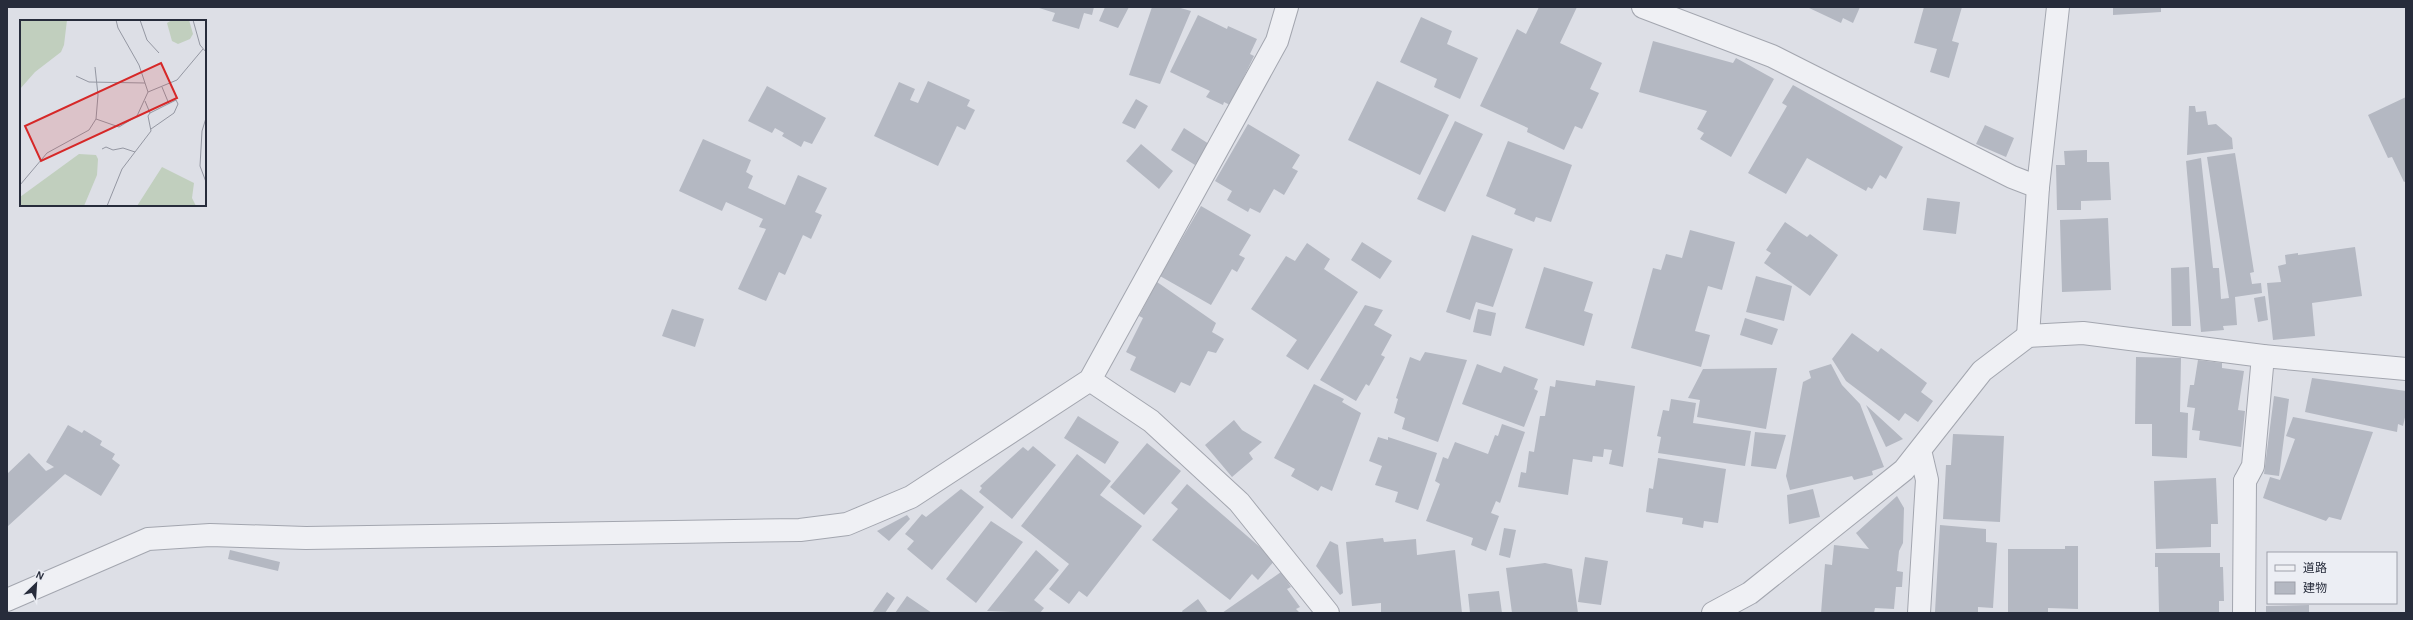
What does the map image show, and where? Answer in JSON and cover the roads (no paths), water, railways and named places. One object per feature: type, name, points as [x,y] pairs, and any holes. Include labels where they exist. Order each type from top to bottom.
[{"type":"street","points":[[7,600],[148,539],[210,535],[306,538],[792,530],[847,524],[911,497],[1090,380],[1277,41],[1287,7]]},
{"type":"street","points":[[1644,7],[1772,56],[2012,177],[2038,187]]},
{"type":"street","points":[[2028,336],[2038,187],[2058,7]]},
{"type":"street","points":[[1713,613],[1750,593],[1904,470],[1982,370],[2028,336],[2082,333],[2263,356],[2406,369]]},
{"type":"street","points":[[2244,613],[2245,481],[2253,466],[2263,356]]},
{"type":"street","points":[[1090,380],[1151,422],[1239,502],[1328,613]]},
{"type":"street","points":[[1919,613],[1927,480],[1920,450]]}]
